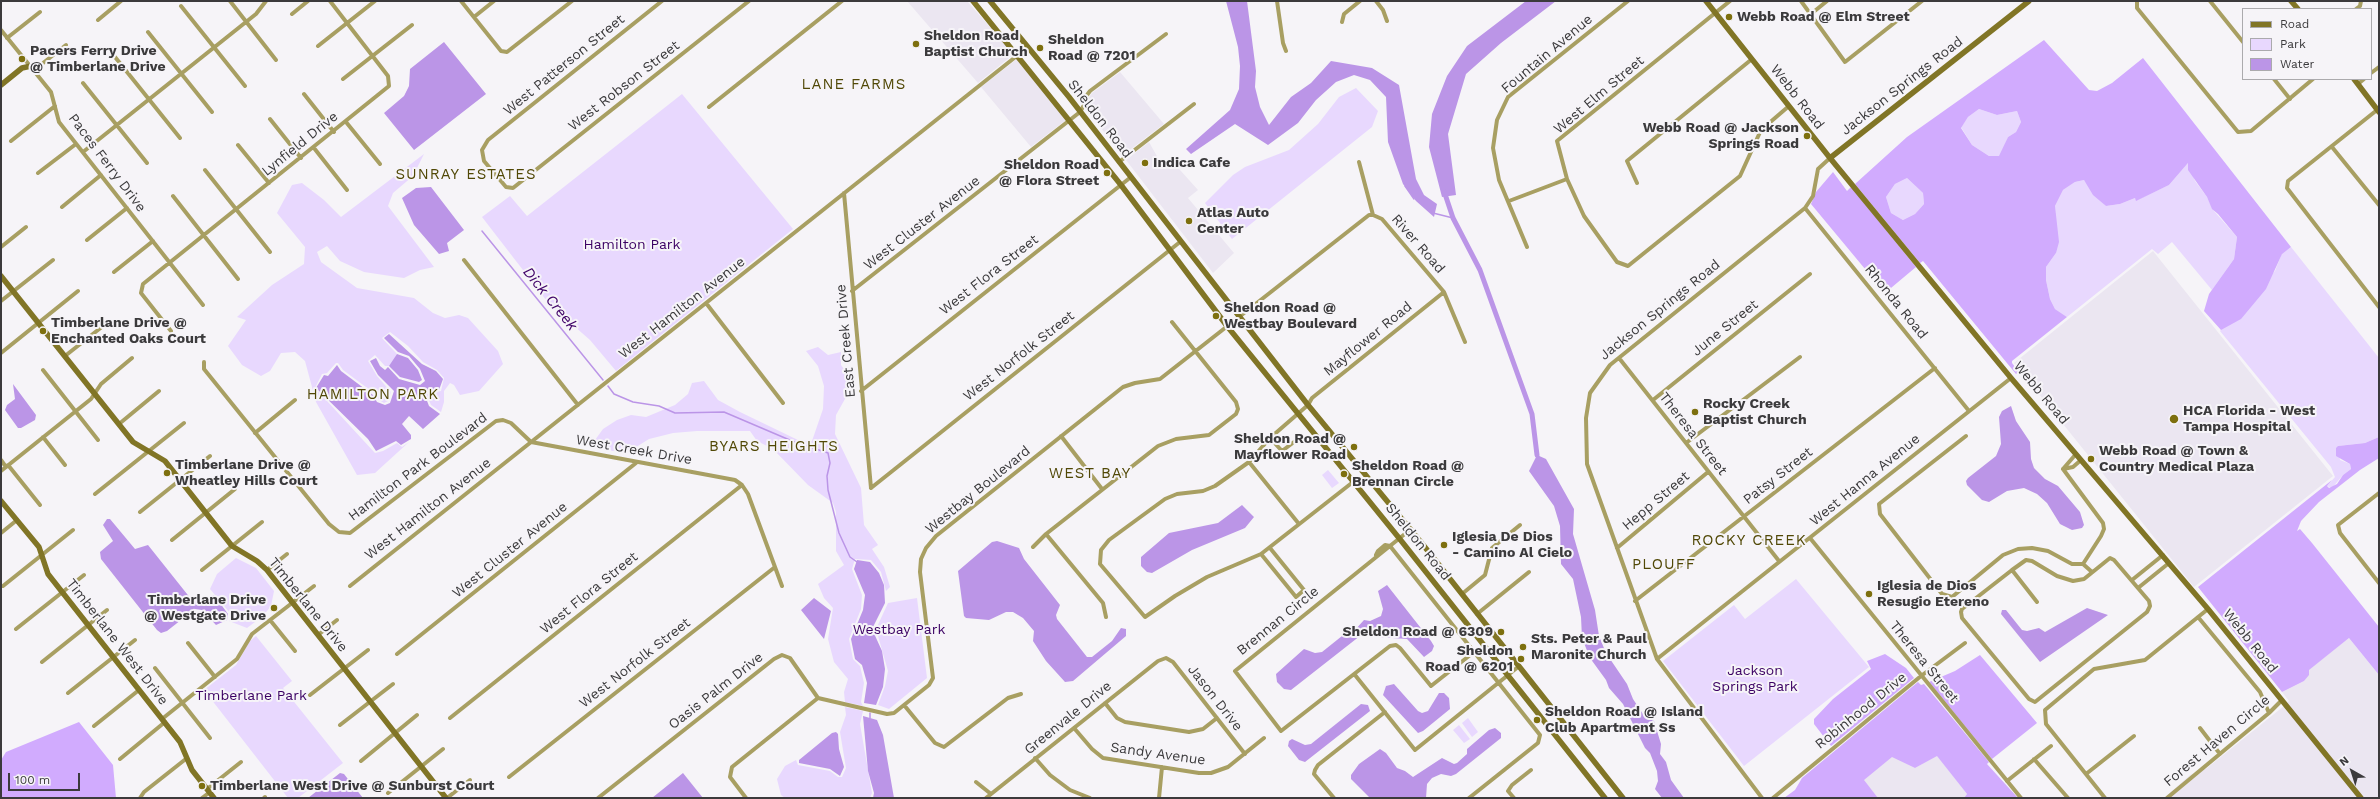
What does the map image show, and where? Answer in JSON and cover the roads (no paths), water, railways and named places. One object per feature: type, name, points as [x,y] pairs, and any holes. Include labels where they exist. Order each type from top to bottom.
[{"type":"street","points":[[98,20],[121,1]]},
{"type":"street","points":[[230,1],[276,60]]},
{"type":"street","points":[[83,152],[246,22],[266,1]]},
{"type":"street","points":[[292,14],[308,1]]},
{"type":"street","name":"Lynfield Drive","points":[[171,331],[141,293],[143,284],[334,132],[389,86],[388,76],[330,1]]},
{"type":"street","points":[[318,46],[375,1]]},
{"type":"street","points":[[461,1],[501,51],[507,52],[572,1]]},
{"type":"street","points":[[474,17],[494,1]]},
{"type":"street","name":"West Patterson Street","points":[[513,188],[506,187],[484,161],[482,150],[488,140],[662,1]]},
{"type":"street","name":"West Robson Street","points":[[513,188],[749,1]]},
{"type":"street","points":[[709,107],[842,1]]},
{"type":"street","name":"Sheldon Road","points":[[990,1],[1080,112],[1308,405],[1410,529],[1623,798]]},
{"type":"street","points":[[1277,1],[1282,43],[1286,51]]},
{"type":"street","points":[[1342,22],[1344,14],[1360,1]]},
{"type":"street","points":[[1376,1],[1383,10],[1387,21]]},
{"type":"street","name":"Fountain Avenue","points":[[1527,247],[1499,180],[1493,148],[1497,120],[1508,97],[1628,1]]},
{"type":"street","name":"Webb Road","points":[[1706,1],[1830,158],[2011,378],[2208,609],[2361,798]]},
{"type":"street","name":"West Elm Street","points":[[1568,179],[1557,141],[1730,1]]},
{"type":"street","points":[[1801,1],[1845,62],[1922,1]]},
{"type":"street","points":[[1811,14],[1827,1]]},
{"type":"street","name":"Jackson Springs Road","points":[[1762,798],[1657,659],[1593,485],[1587,464],[1585,441],[1590,393],[1601,375],[1619,358],[1805,208],[1813,196],[1818,169],[1830,158],[2029,1]]},
{"type":"street","points":[[2137,1],[2137,8],[2238,132],[2251,131],[2312,80]]},
{"type":"street","points":[[2210,1],[2242,41]]},
{"type":"street","name":"Sheldon Road","points":[[975,2],[1121,185],[1169,251],[1227,326],[1399,538],[1605,798]]},
{"type":"street","points":[[181,6],[244,86]]},
{"type":"street","points":[[7,38],[40,12]]},
{"type":"street","points":[[343,79],[412,25]]},
{"type":"street","name":"Paces Ferry Drive","points":[[1,30],[51,92],[59,122],[203,304]]},
{"type":"street","points":[[148,32],[212,112]]},
{"type":"street","points":[[1080,112],[1084,105],[1084,99],[1090,91],[1166,34]]},
{"type":"street","points":[[1,84],[22,68],[31,66],[38,67],[66,45]]},
{"type":"street","name":"West Hamilton Avenue","points":[[350,586],[1028,47]]},
{"type":"street","points":[[115,57],[180,138]]},
{"type":"street","points":[[1637,183],[1627,161],[1752,59]]},
{"type":"street","points":[[2275,80],[2290,99]]},
{"type":"street","points":[[2356,81],[2378,111],[2288,181],[2287,188],[2379,307]]},
{"type":"street","points":[[83,83],[146,163]]},
{"type":"street","points":[[304,94],[334,132]]},
{"type":"street","points":[[1119,162],[1194,104]]},
{"type":"street","points":[[11,141],[55,106]]},
{"type":"street","points":[[1509,201],[1568,179],[1584,216],[1617,262],[1628,266],[1740,176],[1761,130],[1789,106]]},
{"type":"street","name":"West Cluster Avenue","points":[[852,291],[1080,112]]},
{"type":"street","points":[[270,119],[301,158]]},
{"type":"street","points":[[346,122],[380,164]]},
{"type":"street","points":[[38,173],[76,144]]},
{"type":"street","points":[[238,145],[269,183]]},
{"type":"street","points":[[2332,147],[2379,205]]},
{"type":"street","points":[[314,148],[347,190]]},
{"type":"street","name":"River Road","points":[[1359,162],[1373,215],[1382,219],[1444,292],[1465,342]]},
{"type":"street","points":[[205,170],[270,252]]},
{"type":"street","points":[[62,207],[101,176]]},
{"type":"street","name":"West Flora Street","points":[[861,391],[1131,178]]},
{"type":"street","name":"East Creek Drive","points":[[844,193],[871,488]]},
{"type":"street","points":[[172,196],[238,279]]},
{"type":"street","points":[[87,240],[127,208]]},
{"type":"street","name":"Rhonda Road","points":[[1805,208],[1969,411]]},
{"type":"street","points":[[1240,317],[1369,215],[1373,215]]},
{"type":"street","points":[[1,247],[26,227]]},
{"type":"street","points":[[114,272],[153,241]]},
{"type":"street","name":"West Norfolk Street","points":[[871,488],[1180,242]]},
{"type":"street","points":[[1,301],[53,260]]},
{"type":"street","points":[[464,260],[578,405]]},
{"type":"street","name":"June Street","points":[[1653,400],[1810,274]]},
{"type":"street","name":"Timberlane Drive","points":[[1,276],[133,442],[165,461],[232,546],[257,561],[267,570],[447,798]]},
{"type":"street","points":[[1,353],[78,291]]},
{"type":"street","name":"Mayflower Road","points":[[1308,405],[1312,398],[1444,292]]},
{"type":"street","points":[[706,303],[783,403]]},
{"type":"street","name":"Westbay Boulevard","points":[[818,698],[887,714],[894,713],[929,685],[933,678],[920,572],[921,560],[926,548],[936,536],[1123,387],[1135,382],[1160,379],[1240,317]]},
{"type":"street","points":[[1033,547],[1046,534],[1158,446],[1176,439],[1209,435],[1236,414],[1238,409],[1236,402],[1172,322]]},
{"type":"street","points":[[65,356],[102,326]]},
{"type":"street","points":[[1686,444],[1800,357]]},
{"type":"street","points":[[1,471],[91,399],[100,384],[132,358]]},
{"type":"street","name":"Theresa Street","points":[[1619,358],[1779,561]]},
{"type":"street","name":"Hamilton Park Boulevard","points":[[204,362],[204,369],[329,524],[339,532],[350,533],[496,421],[503,420],[511,423],[531,442]]},
{"type":"street","name":"Patsy Street","points":[[1635,601],[1934,368]]},
{"type":"street","points":[[43,370],[98,440]]},
{"type":"street","name":"West Hanna Avenue","points":[[1657,659],[2011,378]]},
{"type":"street","points":[[119,424],[159,391]]},
{"type":"street","points":[[255,433],[295,400]]},
{"type":"street","points":[[1308,405],[1270,438],[1250,462],[1214,486],[1203,491],[1178,494],[1164,499],[1109,540],[1101,550],[1100,564],[1145,617],[1174,596],[1207,577],[1261,554],[1353,482]]},
{"type":"street","points":[[95,494],[184,424]]},
{"type":"street","points":[[1061,436],[1102,489]]},
{"type":"street","points":[[1270,438],[1282,451],[1302,436]]},
{"type":"street","points":[[1966,436],[1879,504],[1880,514],[1942,594],[1952,597],[2003,555],[2018,549],[2032,548],[2048,551],[2072,564],[2083,564],[2092,572]]},
{"type":"street","points":[[43,437],[65,465]]},
{"type":"street","name":"West Creek Drive","points":[[531,442],[636,463],[728,478],[742,485]]},
{"type":"street","points":[[2063,469],[2076,454]]},
{"type":"street","points":[[140,512],[210,456]]},
{"type":"street","points":[[1,460],[40,505]]},
{"type":"street","points":[[2063,469],[2073,467],[2081,460]]},
{"type":"street","points":[[1250,462],[1299,524]]},
{"type":"street","name":"West Cluster Avenue","points":[[397,654],[636,463]]},
{"type":"street","points":[[2063,469],[2103,523],[2104,529],[2101,536],[2083,564]]},
{"type":"street","name":"Hepp Street","points":[[1617,548],[1708,472]]},
{"type":"street","points":[[742,485],[748,494],[782,586]]},
{"type":"street","name":"West Flora Street","points":[[450,718],[742,485]]},
{"type":"street","points":[[172,540],[235,489]]},
{"type":"street","points":[[2379,493],[2338,525],[2340,533],[2379,583]]},
{"type":"street","name":"Timberlane West Drive","points":[[1,501],[43,554],[48,574],[180,742],[192,770],[214,798]]},
{"type":"street","points":[[1,533],[16,520]]},
{"type":"street","points":[[202,570],[262,522]]},
{"type":"street","points":[[1462,594],[1485,575],[1492,548],[1520,525]]},
{"type":"street","name":"Brennan Circle","points":[[1410,529],[1390,546],[1385,545],[1376,555],[1235,670],[1281,732],[1390,646],[1396,645],[1431,686],[1474,652]]},
{"type":"street","points":[[3,586],[73,530]]},
{"type":"street","points":[[1046,534],[1103,603],[1106,617]]},
{"type":"street","name":"Theresa Street","points":[[1810,538],[2021,798]]},
{"type":"street","points":[[1390,546],[1540,735],[1540,740],[1470,798]]},
{"type":"street","points":[[1261,554],[1296,597],[1304,590],[1270,548]]},
{"type":"street","points":[[267,570],[287,554]]},
{"type":"street","points":[[2132,580],[2162,555]]},
{"type":"street","points":[[2110,558],[2114,560],[2150,601],[2150,606],[2147,612],[2035,702],[2030,699],[1962,618],[1962,609],[2026,560],[2032,560],[2065,580],[2072,581],[2084,579],[2092,572],[2110,558]]},
{"type":"street","points":[[2138,588],[2169,563]]},
{"type":"street","name":"West Norfolk Street","points":[[509,777],[775,567]]},
{"type":"street","points":[[2012,570],[2037,602]]},
{"type":"street","points":[[1477,614],[1529,572]]},
{"type":"street","points":[[16,629],[84,575]]},
{"type":"street","points":[[120,759],[183,702],[237,659],[252,634],[314,586]]},
{"type":"street","points":[[2105,798],[2046,724],[2045,710],[2094,668],[2145,660],[2208,609]]},
{"type":"street","points":[[42,662],[106,610]]},
{"type":"street","points":[[2198,617],[2260,692],[2269,713]]},
{"type":"street","points":[[270,620],[295,651]]},
{"type":"street","points":[[318,635],[337,620]]},
{"type":"street","points":[[68,693],[136,640]]},
{"type":"street","points":[[188,643],[216,677]]},
{"type":"street","name":"Robinhood Drive","points":[[1773,798],[1921,676],[1965,643]]},
{"type":"street","points":[[310,695],[368,650]]},
{"type":"street","name":"Oasis Palm Drive","points":[[598,798],[774,659],[782,655],[790,658],[818,698]]},
{"type":"street","name":"Greenvale Drive","points":[[986,798],[1158,660],[1166,658]]},
{"type":"street","name":"Jason Drive","points":[[1166,658],[1173,662],[1245,754]]},
{"type":"street","points":[[1355,674],[1415,750],[1518,667]]},
{"type":"street","points":[[155,668],[210,738]]},
{"type":"street","points":[[340,725],[393,684]]},
{"type":"street","points":[[94,726],[139,690]]},
{"type":"street","points":[[904,705],[935,743],[944,747],[1008,698],[1021,694]]},
{"type":"street","points":[[746,798],[730,777],[732,767],[818,698]]},
{"type":"street","name":"Forest Haven Circle","points":[[2167,798],[2269,713],[2282,700]]},
{"type":"street","points":[[1105,703],[1117,718],[1125,722],[1189,732],[1203,729],[1217,718]]},
{"type":"street","points":[[1334,798],[1314,774],[1315,770],[1318,765],[1385,712]]},
{"type":"street","points":[[361,761],[417,715]]},
{"type":"street","name":"Sandy Avenue","points":[[1074,728],[1092,749],[1103,758],[1199,774],[1212,773],[1228,767],[1264,738]]},
{"type":"street","points":[[2200,728],[2220,754]]},
{"type":"street","points":[[2086,774],[2134,736]]},
{"type":"street","points":[[2007,781],[2051,746]]},
{"type":"street","points":[[388,793],[443,748]]},
{"type":"street","points":[[140,798],[144,792],[187,758]]},
{"type":"street","points":[[1036,758],[1050,775],[1070,790],[1090,798]]},
{"type":"street","points":[[2034,759],[2068,798]]},
{"type":"street","points":[[202,798],[241,762]]},
{"type":"street","points":[[1158,798],[1162,768]]},
{"type":"street","points":[[1514,798],[1508,790],[1531,770]]},
{"type":"street","points":[[447,798],[470,780]]},
{"type":"street","points":[[976,782],[991,794]]},
{"type":"water","points":[[1226,1],[1247,1],[1256,71],[1255,87],[1260,107],[1269,125],[1291,97],[1311,83],[1331,61],[1372,68],[1399,85],[1416,179],[1424,195],[1437,204],[1434,217],[1416,201],[1403,184],[1388,142],[1386,97],[1370,80],[1354,75],[1336,82],[1316,100],[1298,123],[1268,145],[1235,124],[1191,154],[1186,149],[1230,110],[1239,89],[1240,66],[1238,47]]},
{"type":"water","points":[[1526,1],[1556,1],[1501,43],[1466,74],[1448,134],[1456,195],[1442,197],[1429,147],[1432,114],[1447,76],[1467,46]]},
{"type":"water","points":[[444,42],[486,94],[414,150],[384,113],[404,96],[409,86],[410,69]]},
{"type":"water","points":[[431,187],[464,230],[447,243],[449,251],[439,254],[414,225],[402,198],[416,188]]},
{"type":"water","points":[[389,334],[422,364],[436,371],[443,379],[439,390],[426,390],[424,393],[429,406],[440,414],[423,429],[409,416],[402,424],[411,435],[411,439],[401,445],[396,441],[376,451],[368,439],[316,388],[324,375],[328,376],[337,365],[341,371],[373,395],[377,402],[385,405],[390,403],[394,391],[378,375],[370,361],[376,358],[380,366],[385,370],[388,367],[399,379],[420,385],[425,381],[420,369],[409,356],[398,352],[384,338]]},
{"type":"water","points":[[397,354],[408,358],[418,370],[422,380],[419,382],[400,377],[389,366]]},
{"type":"water","points":[[13,384],[36,415],[35,420],[21,428],[18,428],[5,410],[7,405],[15,399]]},
{"type":"water","points":[[2011,406],[2016,421],[2030,442],[2031,459],[2034,468],[2045,479],[2058,486],[2080,512],[2084,525],[2082,528],[2072,530],[2060,524],[2047,503],[2037,494],[2024,488],[2007,491],[1989,502],[1982,500],[1967,485],[1966,481],[1968,478],[1996,456],[2001,444],[1999,417],[2002,411]]},
{"type":"water","points":[[1537,455],[1546,459],[1574,509],[1573,534],[1595,610],[1599,636],[1606,653],[1627,684],[1633,699],[1645,717],[1654,721],[1661,744],[1660,754],[1666,762],[1671,780],[1684,798],[1662,798],[1655,789],[1658,781],[1657,771],[1650,753],[1645,748],[1623,704],[1609,688],[1606,680],[1590,658],[1582,638],[1581,617],[1573,579],[1561,564],[1560,526],[1554,506],[1529,471]]},
{"type":"water","points":[[1242,505],[1254,517],[1245,528],[1192,550],[1152,573],[1147,572],[1141,566],[1141,557],[1169,533],[1218,523]]},
{"type":"water","points":[[107,519],[110,519],[135,549],[148,545],[191,599],[202,600],[214,595],[228,614],[227,620],[216,625],[202,610],[195,609],[167,631],[161,633],[157,630],[101,559],[100,552],[113,541],[103,525]]},
{"type":"water","points":[[997,541],[1019,548],[1024,559],[1060,605],[1056,615],[1057,619],[1087,657],[1092,657],[1112,641],[1121,628],[1126,629],[1126,636],[1073,681],[1065,682],[1046,661],[1033,641],[1034,631],[1023,618],[1013,612],[1006,612],[989,620],[966,618],[964,616],[958,571],[992,542]]},
{"type":"water","points":[[857,560],[870,562],[879,573],[884,585],[885,603],[872,629],[882,651],[885,669],[883,687],[876,705],[864,703],[867,683],[862,665],[855,659],[851,639],[863,610],[865,595],[854,569]]},
{"type":"water","points":[[1387,585],[1431,641],[1434,646],[1432,651],[1424,657],[1407,639],[1378,637],[1365,632],[1291,690],[1284,689],[1277,682],[1276,674],[1304,649],[1315,653],[1322,652],[1347,632],[1354,631],[1364,620],[1370,621],[1381,616],[1383,609],[1378,591]]},
{"type":"water","points":[[814,598],[831,611],[824,639],[801,610]]},
{"type":"water","points":[[2087,608],[2108,615],[2040,662],[2001,614],[2002,610],[2006,610],[2022,630],[2027,631],[2039,628],[2045,632]]},
{"type":"water","points":[[1394,684],[1418,711],[1422,713],[1428,711],[1439,693],[1444,693],[1449,698],[1450,709],[1423,731],[1418,733],[1383,695],[1386,686]]},
{"type":"water","points":[[1361,704],[1368,705],[1370,711],[1305,762],[1299,760],[1288,746],[1289,741],[1292,739],[1305,745],[1311,744]]},
{"type":"water","points":[[863,716],[877,720],[883,735],[894,798],[873,798],[874,793],[868,771]]},
{"type":"water","points":[[1495,728],[1501,733],[1501,738],[1456,774],[1451,776],[1441,774],[1432,778],[1427,784],[1426,798],[1370,798],[1351,779],[1351,775],[1359,764],[1380,749],[1386,753],[1397,768],[1405,771],[1413,777],[1442,758],[1454,764],[1457,763],[1467,754],[1467,749],[1489,730]]},
{"type":"water","points":[[836,732],[838,734],[839,749],[844,767],[840,776],[830,769],[799,763],[799,760],[832,733]]},
{"type":"water","points":[[340,773],[344,774],[363,798],[308,798]]},
{"type":"water","points":[[683,773],[703,798],[652,798]]},
{"type":"waterway","name":"ROCKY CREEK","points":[[1405,186],[1414,199]]},
{"type":"waterway","points":[[1444,191],[1453,218],[1480,270],[1532,414],[1537,455]]},
{"type":"waterway","name":"ROCKY CREEK","points":[[1433,213],[1453,218]]},
{"type":"waterway","name":"Dick Creek","points":[[482,231],[603,380]]},
{"type":"waterway","name":"Dick Creek","points":[[608,386],[614,394],[633,402],[659,406],[675,413],[724,412],[792,441],[828,453],[830,463],[827,476],[828,490],[839,533],[850,557],[857,562]]},
{"type":"waterway","name":"Dick Creek","points":[[870,713],[870,718]]},
{"type":"place","name":"Webb Road @ Elm Street","points":[[1729,17]]},
{"type":"place","name":"Sheldon Road Baptist Church","points":[[916,44]]},
{"type":"place","name":"Sheldon Road @ 7201","points":[[1040,48]]},
{"type":"place","name":"Pacers Ferry Drive @ Timberlane Drive","points":[[22,59]]},
{"type":"place","name":"Webb Road @ Jackson Springs Road","points":[[1807,136]]},
{"type":"place","name":"Indica Cafe","points":[[1145,163]]},
{"type":"place","name":"Sheldon Road @ Flora Street","points":[[1107,173]]},
{"type":"place","name":"Atlas Auto Center","points":[[1189,221]]},
{"type":"place","name":"Sheldon Road @ Westbay Boulevard","points":[[1216,316]]},
{"type":"place","name":"Timberlane Drive @ Enchanted Oaks Court","points":[[43,331]]},
{"type":"place","name":"Rocky Creek Baptist Church","points":[[1695,412]]},
{"type":"place","name":"HCA Florida - West Tampa Hospital","points":[[2174,419]]},
{"type":"place","name":"Sheldon Road @ Mayflower Road","points":[[1354,447]]},
{"type":"place","name":"Webb Road @ Town & Country Medical Plaza","points":[[2091,459]]},
{"type":"place","name":"Timberlane Drive @ Wheatley Hills Court","points":[[167,473]]},
{"type":"place","name":"Sheldon Road @ Brennan Circle","points":[[1344,474]]},
{"type":"place","name":"Iglesia De Dios - Camino Al Cielo","points":[[1444,545]]},
{"type":"place","name":"Iglesia de Dios Resugio Etereno","points":[[1869,594]]},
{"type":"place","name":"Timberlane Drive @ Westgate Drive","points":[[274,608]]},
{"type":"place","name":"Sheldon Road @ 6309","points":[[1501,632]]},
{"type":"place","name":"Sts. Peter & Paul Maronite Church","points":[[1523,647]]},
{"type":"place","name":"Sheldon Road @ 6201","points":[[1521,659]]},
{"type":"place","name":"Sheldon Road @ Island Club Apartment Ss","points":[[1537,720]]},
{"type":"place","name":"Timberlane West Drive @ Sunburst Court","points":[[202,786]]},
{"type":"district","name":"LANE FARMS","points":[[854,85]]},
{"type":"district","name":"SUNRAY ESTATES","points":[[466,175]]},
{"type":"district","name":"HAMILTON PARK","points":[[373,395]]},
{"type":"district","name":"BYARS HEIGHTS","points":[[774,447]]},
{"type":"district","name":"WEST BAY","points":[[1090,474]]},
{"type":"district","name":"ROCKY CREEK","points":[[1749,541]]},
{"type":"district","name":"PLOUFF","points":[[1664,565]]},
{"type":"park label","name":"Hamilton Park","points":[[632,245]]},
{"type":"park label","name":"Westbay Park","points":[[899,630]]},
{"type":"park label","name":"Jackson Springs Park","points":[[1755,680]]},
{"type":"park label","name":"Timberlane Park","points":[[251,696]]}]
